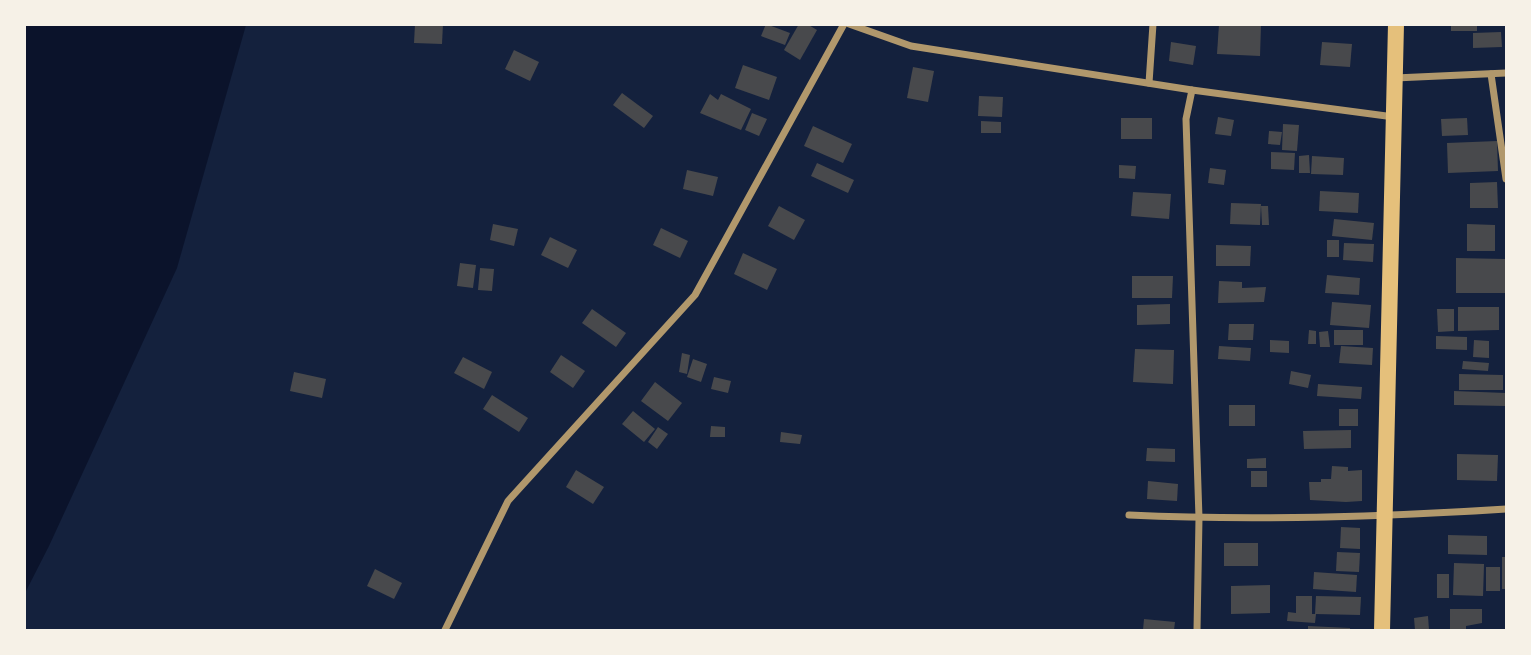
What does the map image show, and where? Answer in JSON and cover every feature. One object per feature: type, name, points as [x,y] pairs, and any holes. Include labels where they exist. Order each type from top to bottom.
[{"type":"main road","points":[[1382,631],[1396,24]]},
{"type":"street","points":[[445,631],[509,501],[695,295],[846,24],[911,46],[1192,90],[1395,117]]},
{"type":"street","points":[[1149,83],[1153,24]]},
{"type":"street","points":[[1491,74],[1507,179]]},
{"type":"street","points":[[1394,78],[1507,74]]},
{"type":"street","points":[[1192,90],[1186,119],[1199,518],[1197,631]]},
{"type":"street","points":[[1129,515],[1199,518],[1386,516],[1507,509]]},
{"type":"water","points":[[25,24],[246,25],[177,268],[25,593]]},
{"type":"building","points":[[415,24],[443,24],[442,44],[414,43]]},
{"type":"building","points":[[766,24],[790,33],[785,45],[761,36]]},
{"type":"building","points":[[799,24],[807,24],[817,30],[800,60],[784,50]]},
{"type":"building","points":[[1219,24],[1261,24],[1260,56],[1217,54]]},
{"type":"building","points":[[1451,24],[1477,24],[1477,31],[1451,31]]},
{"type":"building","points":[[1501,32],[1502,47],[1473,48],[1473,33]]},
{"type":"building","points":[[1171,42],[1196,46],[1193,65],[1169,61]]},
{"type":"building","points":[[1322,42],[1352,44],[1350,67],[1320,65]]},
{"type":"building","points":[[514,50],[539,62],[530,81],[505,69]]},
{"type":"building","points":[[743,65],[777,77],[769,100],[735,88]]},
{"type":"building","points":[[913,67],[934,71],[928,102],[907,98]]},
{"type":"building","points":[[622,93],[653,116],[644,128],[613,105]]},
{"type":"building","points":[[710,94],[718,100],[721,94],[751,109],[741,130],[700,113]]},
{"type":"building","points":[[979,96],[1003,97],[1002,117],[978,116]]},
{"type":"building","points":[[752,113],[767,119],[759,136],[745,130]]},
{"type":"building","points":[[1218,117],[1234,120],[1231,136],[1215,134]]},
{"type":"building","points":[[1121,118],[1152,118],[1152,139],[1121,139]]},
{"type":"building","points":[[1467,118],[1468,135],[1442,136],[1441,119]]},
{"type":"building","points":[[981,121],[1001,122],[1001,133],[981,133]]},
{"type":"building","points":[[1283,124],[1299,125],[1297,151],[1282,150]]},
{"type":"building","points":[[813,126],[852,144],[843,163],[804,146]]},
{"type":"building","points":[[1269,131],[1282,132],[1280,145],[1268,144]]},
{"type":"building","points":[[1497,141],[1498,171],[1448,173],[1447,143]]},
{"type":"building","points":[[1271,152],[1295,153],[1294,170],[1271,169]]},
{"type":"building","points":[[1309,155],[1310,173],[1299,173],[1299,156]]},
{"type":"building","points":[[1312,156],[1344,158],[1343,175],[1311,174]]},
{"type":"building","points":[[817,163],[854,180],[848,193],[811,176]]},
{"type":"building","points":[[1119,165],[1136,166],[1135,179],[1119,178]]},
{"type":"building","points":[[1210,168],[1226,170],[1224,185],[1208,183]]},
{"type":"building","points":[[687,170],[718,177],[713,196],[683,189]]},
{"type":"building","points":[[1497,182],[1498,208],[1470,208],[1470,183]]},
{"type":"building","points":[[1320,191],[1359,193],[1358,213],[1319,211]]},
{"type":"building","points":[[1133,192],[1171,194],[1169,219],[1131,216]]},
{"type":"building","points":[[1231,203],[1261,204],[1260,225],[1230,224]]},
{"type":"building","points":[[779,206],[805,220],[794,240],[768,226]]},
{"type":"building","points":[[1261,206],[1268,206],[1269,225],[1262,225]]},
{"type":"building","points":[[1334,219],[1374,223],[1372,240],[1332,236]]},
{"type":"building","points":[[493,224],[518,229],[514,246],[490,240]]},
{"type":"building","points":[[1467,224],[1495,225],[1495,251],[1467,251]]},
{"type":"building","points":[[661,228],[688,241],[680,258],[653,245]]},
{"type":"building","points":[[550,237],[577,250],[568,268],[541,255]]},
{"type":"building","points":[[1327,240],[1339,240],[1339,257],[1327,257]]},
{"type":"building","points":[[1344,243],[1374,244],[1373,262],[1343,260]]},
{"type":"building","points":[[1216,245],[1251,246],[1250,266],[1216,266]]},
{"type":"building","points":[[743,253],[777,269],[767,290],[734,274]]},
{"type":"building","points":[[1456,258],[1505,259],[1505,293],[1456,293]]},
{"type":"building","points":[[460,263],[476,265],[473,288],[457,286]]},
{"type":"building","points":[[480,268],[494,269],[492,291],[478,290]]},
{"type":"building","points":[[1327,275],[1360,278],[1359,295],[1325,293]]},
{"type":"building","points":[[1132,276],[1173,276],[1172,298],[1132,298]]},
{"type":"building","points":[[1219,281],[1242,282],[1242,288],[1266,287],[1264,302],[1218,303]]},
{"type":"building","points":[[1332,302],[1371,305],[1369,328],[1330,325]]},
{"type":"building","points":[[1170,304],[1170,324],[1137,325],[1137,305]]},
{"type":"building","points":[[1458,307],[1499,307],[1499,330],[1458,331]]},
{"type":"building","points":[[592,309],[626,333],[616,347],[582,323]]},
{"type":"building","points":[[1437,309],[1454,309],[1454,331],[1438,332]]},
{"type":"building","points":[[1229,324],[1254,324],[1253,340],[1228,340]]},
{"type":"building","points":[[1309,330],[1316,331],[1316,344],[1308,344]]},
{"type":"building","points":[[1334,330],[1363,330],[1363,345],[1334,345]]},
{"type":"building","points":[[1328,331],[1330,347],[1320,347],[1319,332]]},
{"type":"building","points":[[1436,336],[1467,337],[1467,350],[1436,349]]},
{"type":"building","points":[[1270,340],[1289,341],[1289,353],[1270,352]]},
{"type":"building","points":[[1474,340],[1489,341],[1489,358],[1473,357]]},
{"type":"building","points":[[1219,346],[1251,348],[1250,361],[1218,359]]},
{"type":"building","points":[[1341,346],[1373,348],[1372,365],[1339,363]]},
{"type":"building","points":[[1135,349],[1174,350],[1173,384],[1133,382]]},
{"type":"building","points":[[682,353],[690,355],[687,374],[679,372]]},
{"type":"building","points":[[561,355],[585,371],[573,388],[550,372]]},
{"type":"building","points":[[463,357],[492,372],[484,389],[454,373]]},
{"type":"building","points":[[693,359],[707,364],[701,382],[687,377]]},
{"type":"building","points":[[1463,361],[1489,363],[1488,371],[1462,369]]},
{"type":"building","points":[[1291,371],[1311,375],[1308,388],[1289,384]]},
{"type":"building","points":[[294,372],[326,379],[322,398],[290,391]]},
{"type":"building","points":[[1459,374],[1503,375],[1503,390],[1459,390]]},
{"type":"building","points":[[714,377],[731,381],[728,393],[711,389]]},
{"type":"building","points":[[655,382],[682,403],[668,421],[641,401]]},
{"type":"building","points":[[1318,384],[1362,387],[1361,399],[1317,396]]},
{"type":"building","points":[[1454,391],[1506,393],[1506,406],[1454,405]]},
{"type":"building","points":[[492,395],[528,418],[519,432],[483,409]]},
{"type":"building","points":[[1229,405],[1255,405],[1255,426],[1229,426]]},
{"type":"building","points":[[1339,409],[1358,409],[1358,426],[1339,426]]},
{"type":"building","points":[[633,411],[655,429],[644,442],[622,424]]},
{"type":"building","points":[[711,426],[725,427],[725,437],[710,437]]},
{"type":"building","points":[[658,427],[668,434],[657,449],[648,442]]},
{"type":"building","points":[[1351,430],[1351,448],[1304,449],[1303,431]]},
{"type":"building","points":[[781,432],[802,435],[800,444],[780,442]]},
{"type":"building","points":[[1147,448],[1175,449],[1175,462],[1146,461]]},
{"type":"building","points":[[1457,454],[1498,455],[1497,481],[1457,480]]},
{"type":"building","points":[[1266,458],[1266,468],[1247,468],[1247,459]]},
{"type":"building","points":[[1332,466],[1348,467],[1348,471],[1362,470],[1362,501],[1310,500],[1309,482],[1331,479]]},
{"type":"building","points":[[576,470],[604,487],[593,504],[566,487]]},
{"type":"building","points":[[1251,471],[1267,471],[1267,487],[1251,487]]},
{"type":"building","points":[[1148,481],[1178,484],[1177,501],[1147,499]]},
{"type":"building","points":[[1341,527],[1360,528],[1360,549],[1340,548]]},
{"type":"building","points":[[1448,535],[1487,536],[1487,555],[1448,554]]},
{"type":"building","points":[[1224,543],[1258,543],[1258,566],[1224,566]]},
{"type":"building","points":[[1337,552],[1360,553],[1359,572],[1336,571]]},
{"type":"building","points":[[1502,557],[1506,557],[1506,589],[1502,589]]},
{"type":"building","points":[[1454,563],[1484,564],[1483,596],[1453,595]]},
{"type":"building","points":[[1486,567],[1500,567],[1500,591],[1486,591]]},
{"type":"building","points":[[375,569],[402,583],[394,599],[367,586]]},
{"type":"building","points":[[1314,572],[1357,575],[1356,592],[1313,589]]},
{"type":"building","points":[[1437,574],[1449,574],[1449,598],[1437,598]]},
{"type":"building","points":[[1270,585],[1270,613],[1231,614],[1231,586]]},
{"type":"building","points":[[1296,596],[1312,596],[1315,623],[1287,621],[1288,612],[1296,613]]},
{"type":"building","points":[[1316,596],[1361,597],[1360,615],[1315,614]]},
{"type":"building","points":[[1450,609],[1482,609],[1482,623],[1466,626],[1466,630],[1450,630]]},
{"type":"building","points":[[1428,616],[1429,630],[1415,630],[1414,618]]},
{"type":"building","points":[[1144,619],[1175,622],[1174,630],[1143,630]]},
{"type":"building","points":[[1308,626],[1350,628],[1350,630],[1308,630]]}]
